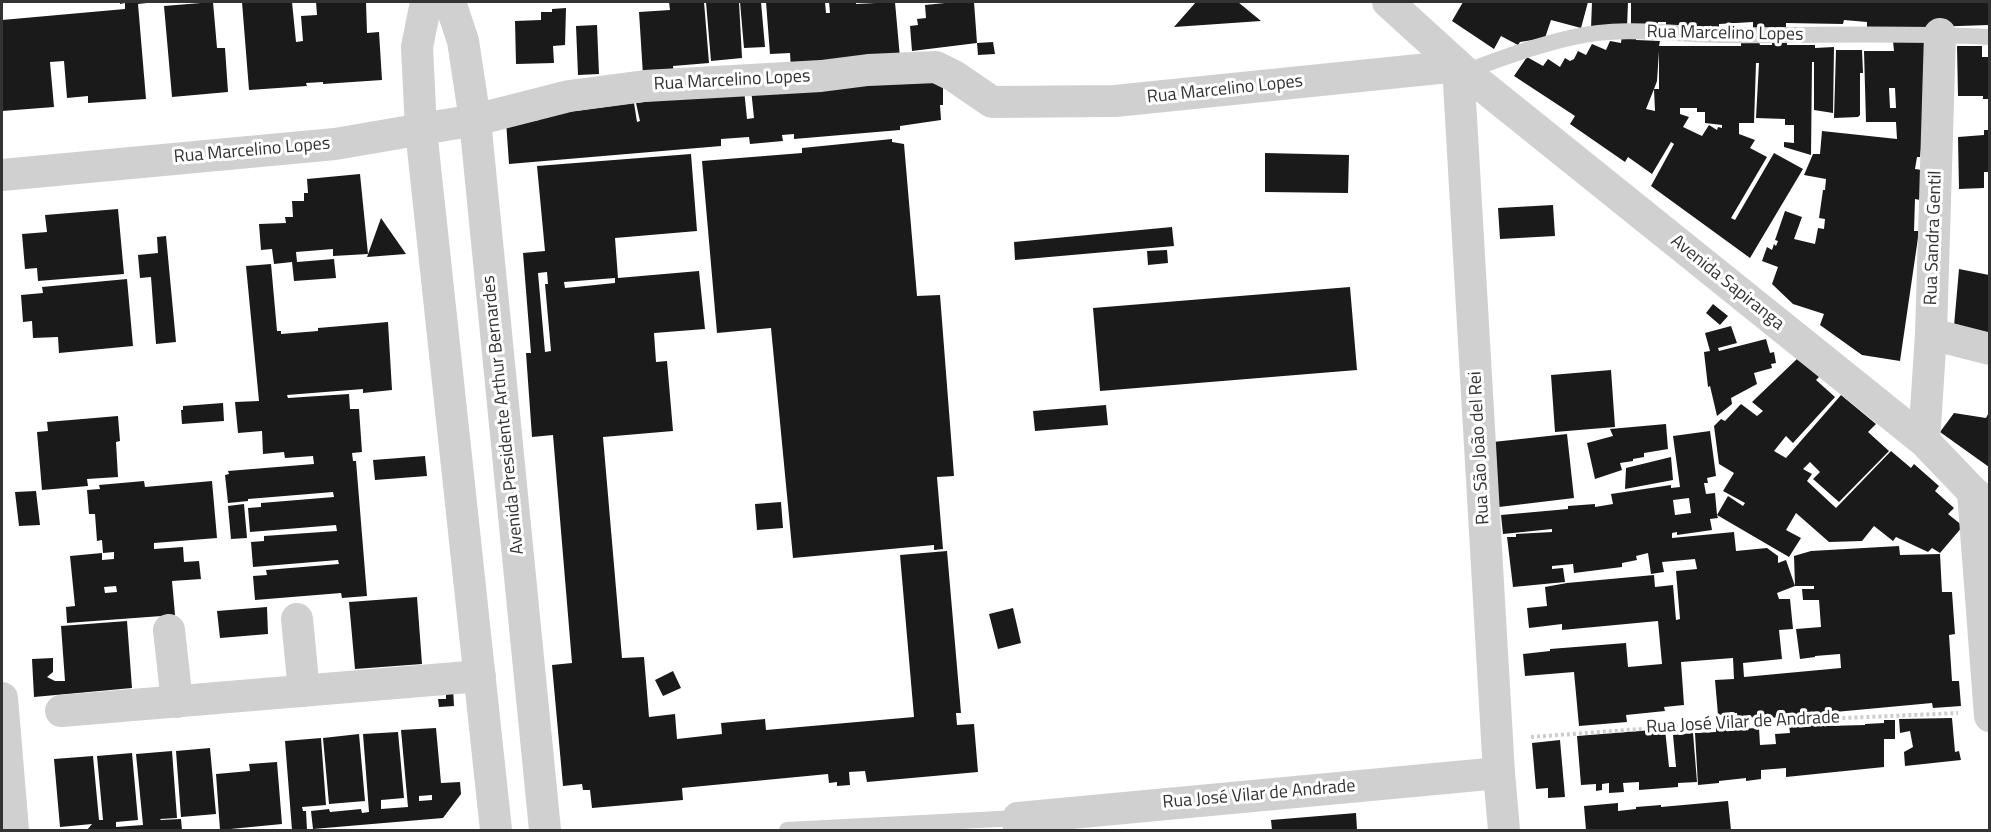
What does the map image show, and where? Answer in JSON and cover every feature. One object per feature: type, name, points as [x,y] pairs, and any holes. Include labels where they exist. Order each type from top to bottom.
[{"type":"street","points":[[426,2],[417,47],[421,130],[496,831]]},
{"type":"street","name":"Avenida Presidente Arthur Bernardes","points":[[450,2],[463,42],[475,120],[545,831]]},
{"type":"street","name":"Avenida Sapiranga","points":[[1388,2],[1462,69],[1924,441],[1981,499]]},
{"type":"street","name":"Rua Sandra Gentil","points":[[1924,441],[1940,34]]},
{"type":"street","name":"Rua Marcelino Lopes","points":[[2,175],[335,144],[475,120],[569,96],[645,86],[936,67],[954,76],[992,102],[1104,102],[1462,69]]},
{"type":"street","name":"Rua São João del Rei","points":[[1462,69],[1497,739],[1504,831]]},
{"type":"street","points":[[1930,334],[1989,349]]},
{"type":"street","points":[[1981,499],[1989,716]]},
{"type":"street","points":[[297,619],[304,691]]},
{"type":"street","points":[[169,630],[177,702]]},
{"type":"street","points":[[61,711],[480,676]]},
{"type":"street","points":[[2,698],[13,831]]},
{"type":"street","name":"Rua José Vilar de Andrade","points":[[1019,824],[1159,817],[1499,773]]},
{"type":"lane","name":"Rua Marcelino Lopes","points":[[1462,69],[1575,36],[1616,32],[1721,35],[1940,34],[1989,37]]},
{"type":"lane","points":[[787,831],[1019,824]]},
{"type":"path","name":"Rua José Vilar de Andrade","points":[[1497,739],[1710,724],[1954,714],[1989,710]]},
{"type":"building","points":[[120,2],[147,2],[138,4],[146,99],[88,103],[88,96],[67,98],[64,61],[50,62],[54,107],[2,111],[2,20],[125,9],[125,3],[120,4]]},
{"type":"building","points":[[213,2],[217,48],[225,48],[228,92],[172,97],[164,6]]},
{"type":"building","points":[[242,2],[292,2],[296,42],[303,41],[301,16],[317,15],[316,2],[366,2],[367,33],[379,32],[382,80],[306,83],[307,86],[249,90]]},
{"type":"building","points":[[669,2],[704,2],[709,63],[673,66],[674,73],[643,75],[639,12],[670,10]]},
{"type":"building","points":[[706,2],[739,2],[742,58],[711,61]]},
{"type":"building","points":[[740,2],[761,2],[765,47],[744,48]]},
{"type":"building","points":[[766,2],[825,2],[826,13],[830,13],[829,2],[856,2],[856,4],[895,2],[900,58],[791,69],[790,53],[770,54]]},
{"type":"building","points":[[974,2],[977,43],[912,51],[910,26],[918,25],[917,19],[926,18],[925,5]]},
{"type":"building","points":[[1196,2],[1238,2],[1261,21],[1174,27]]},
{"type":"building","points":[[1463,2],[1588,2],[1581,28],[1551,20],[1545,38],[1520,42],[1518,45],[1501,36],[1494,49],[1452,21]]},
{"type":"building","points":[[1592,2],[1628,2],[1627,28],[1591,28]]},
{"type":"building","points":[[1631,2],[1989,2],[1989,25],[1867,29],[1867,22],[1844,20],[1843,24],[1786,23],[1786,28],[1753,29],[1753,22],[1719,24],[1719,27],[1666,29],[1666,22],[1658,22],[1658,29],[1631,29]]},
{"type":"building","points":[[566,8],[565,45],[553,46],[554,63],[516,64],[515,21],[541,20],[541,12]]},
{"type":"building","points":[[597,25],[599,74],[578,75],[576,26]]},
{"type":"building","points":[[1622,35],[1636,37],[1636,40],[1660,41],[1659,46],[1741,46],[1741,42],[1772,45],[1772,37],[1787,37],[1787,45],[1815,45],[1815,48],[1834,47],[1833,113],[1814,110],[1814,62],[1812,62],[1811,155],[1784,147],[1784,142],[1794,143],[1794,125],[1785,125],[1785,119],[1756,118],[1759,63],[1756,63],[1754,123],[1739,123],[1739,134],[1755,140],[1750,148],[1767,157],[1731,218],[1735,220],[1774,153],[1803,169],[1750,258],[1651,186],[1674,144],[1671,142],[1652,174],[1628,157],[1625,162],[1570,124],[1575,116],[1514,76],[1527,57],[1543,66],[1548,59],[1560,67],[1565,58],[1570,61],[1574,59],[1578,51],[1586,55],[1592,44],[1606,50],[1610,41],[1621,43]],"holes":[[[1659,51],[1659,89],[1654,89],[1657,81]],[[1654,89],[1655,111],[1646,109]],[[1680,108],[1697,108],[1697,112],[1705,112],[1705,123],[1722,125],[1722,128],[1718,127],[1717,130],[1709,125],[1702,136],[1683,127],[1689,117],[1680,114]]]},
{"type":"building","points":[[1925,40],[1922,141],[1920,157],[1917,157],[1915,169],[1922,170],[1920,200],[1915,199],[1914,231],[1919,231],[1900,361],[1862,355],[1820,325],[1824,314],[1793,304],[1772,284],[1778,267],[1762,261],[1767,247],[1772,250],[1774,244],[1776,246],[1778,241],[1775,240],[1785,211],[1802,217],[1794,239],[1815,244],[1818,228],[1824,229],[1825,219],[1819,218],[1826,179],[1804,175],[1813,154],[1820,154],[1822,131],[1897,139],[1896,122],[1866,122],[1864,51],[1894,51],[1893,41]],"holes":[[[1889,88],[1895,88],[1896,108],[1890,108]]]},
{"type":"building","points":[[993,42],[995,54],[978,55],[977,43]]},
{"type":"building","points":[[1957,46],[1982,46],[1982,57],[1989,57],[1989,99],[1983,99],[1983,96],[1958,96]]},
{"type":"building","points":[[1836,50],[1862,50],[1863,73],[1860,73],[1860,115],[1858,117],[1834,118]]},
{"type":"building","points":[[920,75],[943,85],[943,105],[940,105],[941,120],[900,126],[900,130],[794,139],[794,134],[782,135],[783,141],[750,144],[749,137],[721,139],[721,146],[509,164],[506,121],[523,123],[539,120],[539,116],[634,103],[637,122],[640,121],[636,103],[744,89],[747,119],[754,118],[751,89],[837,89]]},
{"type":"building","points":[[1984,130],[1989,130],[1989,172],[1984,172],[1984,188],[1959,189],[1958,137],[1984,135]]},
{"type":"building","points":[[892,139],[892,142],[904,144],[917,296],[940,295],[954,476],[937,477],[943,549],[934,550],[934,545],[793,558],[771,328],[717,333],[702,161],[802,153],[802,148]]},
{"type":"building","points":[[1265,153],[1349,155],[1348,193],[1265,192]]},
{"type":"building","points":[[691,154],[697,231],[615,238],[618,278],[699,271],[705,329],[654,333],[656,362],[667,361],[673,431],[603,437],[622,658],[644,657],[649,717],[675,714],[677,739],[722,734],[721,723],[765,719],[766,730],[914,717],[900,555],[947,551],[961,713],[956,713],[957,725],[974,724],[978,772],[867,782],[865,771],[849,772],[850,785],[837,786],[837,782],[829,783],[828,774],[682,788],[683,800],[592,808],[590,790],[583,790],[582,784],[563,786],[552,665],[572,663],[553,435],[532,437],[526,353],[531,353],[523,253],[545,251],[537,166]],"holes":[[[547,272],[548,284],[545,284],[551,351],[545,352],[538,273]],[[615,278],[615,283],[565,288],[564,282]]]},
{"type":"building","points":[[360,174],[368,254],[333,256],[333,249],[296,252],[297,262],[334,259],[336,278],[294,281],[292,262],[274,264],[272,249],[261,250],[259,224],[286,223],[285,217],[293,217],[292,201],[304,201],[304,193],[308,193],[307,179]]},
{"type":"building","points":[[1553,205],[1555,236],[1500,239],[1498,208]]},
{"type":"building","points":[[118,209],[124,274],[38,281],[37,268],[25,269],[22,234],[47,232],[45,215]]},
{"type":"building","points":[[381,218],[406,254],[367,257]]},
{"type":"building","points":[[1172,227],[1174,246],[1015,260],[1014,242]]},
{"type":"building","points":[[166,236],[176,342],[156,344],[151,277],[140,278],[138,255],[158,253],[157,237]]},
{"type":"building","points":[[1167,250],[1168,263],[1148,265],[1147,251]]},
{"type":"building","points":[[271,264],[277,331],[281,331],[281,334],[318,331],[318,328],[388,322],[392,390],[363,393],[363,389],[287,395],[288,398],[349,394],[350,409],[359,409],[362,452],[352,453],[353,461],[356,461],[367,596],[342,598],[341,593],[255,600],[253,576],[267,575],[266,570],[339,564],[338,560],[253,567],[251,542],[264,541],[264,536],[337,531],[336,525],[250,532],[248,508],[261,507],[261,503],[334,497],[333,492],[248,499],[248,501],[228,503],[225,475],[229,474],[228,471],[314,464],[313,456],[285,458],[284,452],[263,454],[262,431],[238,433],[235,402],[259,401],[246,266]]},
{"type":"building","points":[[1959,269],[1989,275],[1989,334],[1954,326]]},
{"type":"building","points":[[127,279],[133,346],[59,353],[58,337],[33,338],[32,321],[23,322],[21,295],[43,293],[42,287]]},
{"type":"building","points":[[1350,287],[1357,370],[1100,391],[1093,308]]},
{"type":"building","points":[[1713,304],[1728,316],[1720,325],[1706,313]]},
{"type":"building","points":[[1731,326],[1737,343],[1718,348],[1719,351],[1766,339],[1770,353],[1774,352],[1776,363],[1771,364],[1772,368],[1754,373],[1757,384],[1731,398],[1732,404],[1717,416],[1710,386],[1708,387],[1704,352],[1710,351],[1705,333]]},
{"type":"building","points":[[1798,358],[1820,376],[1816,380],[1835,397],[1793,443],[1786,436],[1774,451],[1786,458],[1841,395],[1876,424],[1868,432],[1889,451],[1839,502],[1813,479],[1820,472],[1810,462],[1803,469],[1812,474],[1807,481],[1836,508],[1891,451],[1911,468],[1914,464],[1939,486],[1935,491],[1954,508],[1948,514],[1963,526],[1940,553],[1932,548],[1928,552],[1896,537],[1893,541],[1874,526],[1862,541],[1829,542],[1796,513],[1786,530],[1801,538],[1789,557],[1717,515],[1728,496],[1743,506],[1745,503],[1723,491],[1734,473],[1719,464],[1714,426],[1721,419],[1725,421],[1741,404],[1757,416],[1763,411],[1752,402]]},
{"type":"building","points":[[1611,370],[1615,427],[1555,432],[1551,375]]},
{"type":"building","points":[[223,403],[224,421],[182,424],[183,406]]},
{"type":"building","points":[[1106,405],[1108,425],[1035,431],[1033,411]]},
{"type":"building","points":[[1989,412],[1989,467],[1940,432],[1954,413],[1986,418]]},
{"type":"building","points":[[118,416],[120,441],[116,442],[118,477],[87,479],[88,486],[42,490],[37,432],[48,431],[47,422]]},
{"type":"building","points":[[1666,424],[1668,449],[1644,453],[1644,457],[1620,463],[1622,470],[1595,479],[1587,443],[1613,436],[1610,429]]},
{"type":"building","points":[[1710,431],[1716,476],[1707,478],[1708,483],[1704,483],[1706,494],[1715,493],[1718,518],[1710,519],[1712,530],[1677,535],[1677,532],[1672,533],[1672,538],[1734,532],[1736,551],[1767,548],[1778,556],[1778,563],[1786,560],[1795,586],[1794,556],[1811,551],[1899,546],[1900,555],[1940,554],[1942,592],[1952,592],[1955,634],[1949,635],[1952,681],[1959,681],[1961,706],[1933,708],[1932,703],[1738,721],[1737,713],[1718,715],[1715,680],[1734,679],[1733,658],[1681,662],[1684,705],[1664,707],[1665,711],[1626,715],[1627,722],[1579,726],[1574,672],[1525,676],[1523,654],[1550,651],[1550,649],[1626,643],[1628,667],[1662,664],[1658,621],[1562,630],[1562,624],[1529,628],[1527,608],[1547,606],[1545,587],[1654,575],[1655,587],[1673,585],[1676,620],[1680,619],[1676,571],[1697,569],[1695,559],[1662,562],[1664,572],[1651,574],[1648,553],[1636,556],[1637,560],[1622,563],[1622,567],[1574,573],[1573,564],[1552,566],[1552,569],[1563,568],[1565,582],[1513,587],[1507,537],[1516,537],[1516,534],[1552,532],[1552,529],[1503,534],[1501,515],[1568,509],[1568,506],[1595,504],[1595,507],[1613,504],[1611,494],[1671,485],[1671,488],[1680,487],[1673,436]],"holes":[[[1689,498],[1691,513],[1675,515],[1673,500]],[[1795,586],[1814,586],[1814,589],[1802,589],[1803,600],[1819,600],[1821,627],[1796,629],[1800,659],[1840,654],[1841,668],[1744,677],[1743,663],[1782,659],[1779,630],[1793,629],[1790,599],[1779,599],[1777,593]]]},
{"type":"building","points":[[1567,434],[1574,498],[1499,507],[1493,442]]},
{"type":"building","points":[[425,456],[427,476],[375,480],[373,460]]},
{"type":"building","points":[[1671,457],[1673,480],[1625,489],[1626,468]]},
{"type":"building","points":[[144,481],[145,487],[212,481],[217,538],[154,543],[154,549],[183,547],[184,562],[199,561],[201,579],[172,581],[175,615],[67,623],[66,607],[75,606],[70,556],[102,553],[102,560],[114,559],[114,552],[103,553],[102,540],[97,541],[95,514],[89,514],[87,490],[100,489],[99,485]],"holes":[[[116,586],[117,592],[105,593],[104,587]]]},
{"type":"building","points":[[36,491],[40,525],[19,526],[15,492]]},
{"type":"building","points":[[781,502],[783,528],[757,530],[755,504]]},
{"type":"building","points":[[244,504],[247,538],[231,539],[228,506]]},
{"type":"building","points":[[417,597],[422,664],[355,669],[349,602]]},
{"type":"building","points":[[267,607],[268,634],[220,638],[217,611]]},
{"type":"building","points":[[1013,608],[1021,643],[998,649],[989,614]]},
{"type":"building","points":[[127,621],[132,688],[34,697],[32,659],[53,658],[53,672],[47,677],[55,681],[65,681],[61,626]]},
{"type":"building","points":[[673,671],[681,688],[663,696],[655,680]]},
{"type":"building","points":[[453,688],[454,706],[439,707],[438,699],[446,699],[446,689]]},
{"type":"building","points":[[1952,718],[1955,752],[1959,751],[1961,760],[1905,766],[1904,752],[1913,747],[1910,731],[1900,733],[1899,719]]},
{"type":"building","points":[[1884,720],[1895,720],[1895,739],[1884,739],[1884,767],[1786,777],[1786,768],[1761,770],[1761,779],[1746,781],[1746,778],[1698,785],[1695,733],[1716,732],[1716,725],[1734,724],[1734,729],[1759,728],[1760,745],[1776,744],[1775,734],[1790,733],[1789,725],[1826,722],[1826,726],[1865,725],[1884,723]]},
{"type":"building","points":[[436,728],[441,783],[460,782],[461,794],[443,818],[313,829],[311,811],[361,809],[362,813],[369,812],[363,734],[398,732],[404,798],[381,800],[381,809],[408,807],[401,730]],"holes":[[[432,795],[432,800],[419,801],[419,796]]]},
{"type":"building","points":[[1665,729],[1669,767],[1676,767],[1673,735],[1693,733],[1697,782],[1678,783],[1678,787],[1639,790],[1639,782],[1623,783],[1624,792],[1609,793],[1609,783],[1602,784],[1602,790],[1596,791],[1596,784],[1581,785],[1577,736]]},
{"type":"building","points":[[359,734],[365,801],[329,804],[323,738]]},
{"type":"building","points":[[321,738],[326,805],[302,807],[303,811],[306,811],[307,830],[292,830],[285,741]]},
{"type":"building","points":[[1560,740],[1565,797],[1548,798],[1548,788],[1536,789],[1532,743]]},
{"type":"building","points":[[210,748],[216,814],[181,817],[176,751]]},
{"type":"building","points":[[172,751],[177,818],[160,819],[181,819],[182,830],[87,830],[92,824],[60,827],[54,759],[93,756],[99,820],[103,820],[97,756],[132,753],[138,820],[116,822],[116,827],[143,825],[136,754]]},
{"type":"building","points":[[277,762],[282,824],[220,830],[216,774],[250,771],[249,764]]},
{"type":"building","points":[[1728,801],[1731,830],[1586,830],[1584,806],[1618,803],[1618,811],[1636,809],[1636,807]]},
{"type":"building","points":[[1356,813],[1357,830],[1272,830],[1271,820]]}]
